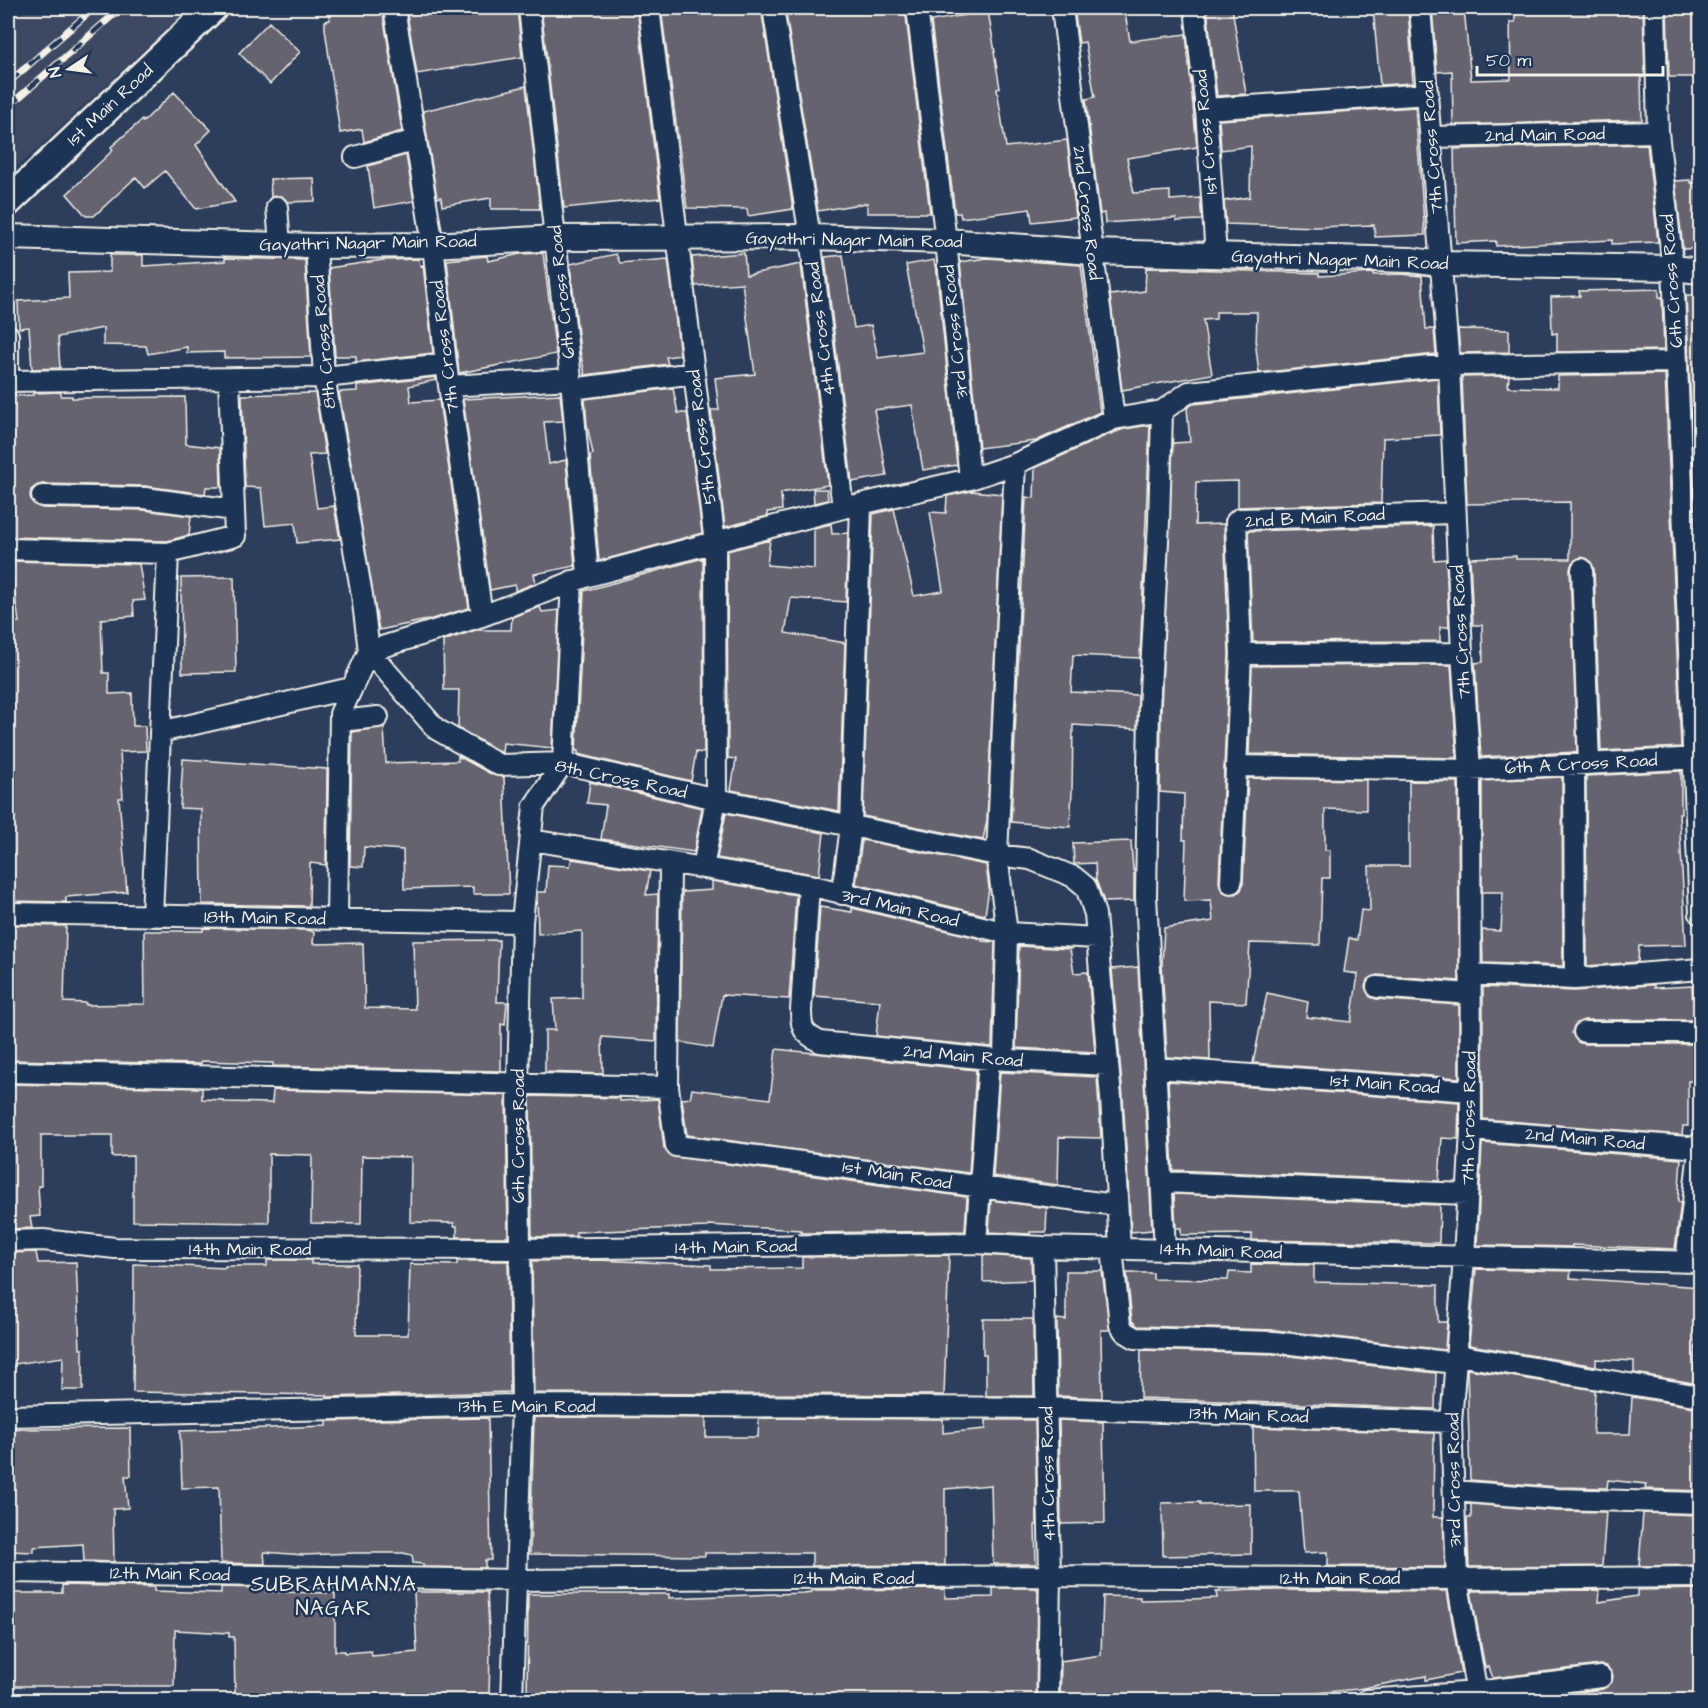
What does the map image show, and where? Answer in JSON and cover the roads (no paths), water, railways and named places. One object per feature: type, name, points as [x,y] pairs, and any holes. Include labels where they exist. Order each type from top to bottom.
[{"type":"main road","name":"1st Main Road","points":[[8,202],[213,8]]},
{"type":"street","name":"7th Cross Road","points":[[394,8],[433,244],[446,364],[482,616]]},
{"type":"street","name":"6th Cross Road","points":[[512,1701],[522,1405],[518,1085],[522,922],[534,806],[563,763],[580,579],[572,384],[529,8]]},
{"type":"street","name":"5th Cross Road","points":[[649,8],[715,543],[716,799],[703,868]]},
{"type":"street","name":"4th Cross Road","points":[[773,8],[852,507],[851,827],[842,894]]},
{"type":"street","name":"3rd Cross Road","points":[[917,8],[946,241],[970,479]]},
{"type":"street","name":"2nd Cross Road","points":[[1062,8],[1114,419]]},
{"type":"street","name":"1st Cross Road","points":[[1195,8],[1206,109],[1216,256]]},
{"type":"street","name":"7th Cross Road","points":[[1420,8],[1449,365],[1462,653],[1470,770],[1471,1130],[1464,1258]]},
{"type":"street","name":"6th Cross Road","points":[[1655,8],[1658,132],[1673,268],[1697,758],[1701,915]]},
{"type":"street","points":[[1206,109],[1428,94]]},
{"type":"street","name":"2nd Main Road","points":[[1432,137],[1658,132]]},
{"type":"street","points":[[355,157],[416,140]]},
{"type":"street","points":[[277,207],[280,244]]},
{"type":"street","name":"Gayathri Nagar Main Road","points":[[8,237],[316,246],[433,244],[556,238],[810,237],[946,241],[1092,252],[1411,260],[1440,264],[1673,268],[1701,271]]},
{"type":"street","name":"8th Cross Road","points":[[316,246],[324,377],[362,595],[369,651],[436,729],[499,765],[563,763],[716,799],[851,827],[997,855],[1030,859],[1074,877],[1086,887],[1095,914],[1118,1205],[1116,1248],[1120,1325],[1125,1332],[1135,1338],[1274,1342],[1456,1359],[1701,1396]]},
{"type":"street","points":[[8,335],[8,383],[324,377],[446,364]]},
{"type":"street","points":[[337,919],[339,721],[351,688],[369,651],[482,616],[580,579],[852,507],[970,479],[1016,465],[1114,419],[1162,411],[1189,392],[1449,365],[1677,362]]},
{"type":"street","points":[[449,386],[572,384],[694,373]]},
{"type":"street","points":[[8,549],[168,553],[235,536],[229,379]]},
{"type":"street","points":[[1162,411],[1159,522],[1149,709],[1146,896],[1165,1249]]},
{"type":"street","points":[[976,1243],[980,1188],[997,1060],[1007,933],[997,855],[1016,465]]},
{"type":"street","points":[[42,496],[145,498],[234,510]]},
{"type":"street","name":"2nd B Main Road","points":[[1241,654],[1236,522],[1239,519],[1455,513]]},
{"type":"street","points":[[152,916],[168,553]]},
{"type":"street","points":[[1575,979],[1582,764],[1582,569]]},
{"type":"street","points":[[1231,883],[1241,654],[1462,653]]},
{"type":"street","points":[[160,732],[351,688]]},
{"type":"street","points":[[339,721],[378,717]]},
{"type":"street","name":"6th A Cross Road","points":[[1236,766],[1470,770],[1697,758]]},
{"type":"street","name":"3rd Main Road","points":[[531,840],[808,885],[1007,933],[1097,938]]},
{"type":"street","points":[[8,1072],[668,1087],[670,863]]},
{"type":"street","name":"2nd Main Road","points":[[808,885],[801,1025],[808,1036],[820,1042],[997,1060],[1107,1065]]},
{"type":"street","name":"18th Main Road","points":[[8,913],[522,922]]},
{"type":"street","points":[[1470,974],[1575,979],[1701,969]]},
{"type":"street","points":[[1377,987],[1470,994]]},
{"type":"street","points":[[1584,1032],[1701,1032]]},
{"type":"street","name":"1st Main Road","points":[[1156,1068],[1471,1091]]},
{"type":"street","name":"1st Main Road","points":[[668,1087],[676,1146],[806,1161],[980,1188],[1118,1205]]},
{"type":"street","name":"2nd Main Road","points":[[1471,1130],[1700,1148]]},
{"type":"street","points":[[1464,1258],[1694,1262],[1701,1143]]},
{"type":"street","points":[[1162,1182],[1467,1194]]},
{"type":"street","name":"14th Main Road","points":[[8,1241],[44,1240],[115,1248],[519,1250],[976,1243],[1043,1247],[1464,1258]]},
{"type":"street","name":"4th Cross Road","points":[[1043,1247],[1050,1576],[1048,1701]]},
{"type":"street","name":"3rd Cross Road","points":[[1464,1258],[1451,1422],[1457,1579],[1477,1696]]},
{"type":"street","name":"13th E Main Road","points":[[8,1416],[522,1405],[1047,1408]]},
{"type":"street","name":"13th Main Road","points":[[1047,1408],[1451,1422]]},
{"type":"street","points":[[1454,1491],[1557,1499],[1701,1503]]},
{"type":"street","name":"12th Main Road","points":[[8,1572],[516,1580],[1050,1576],[1457,1579],[1701,1577]]},
{"type":"street","points":[[1367,1701],[1477,1696],[1601,1677]]},
{"type":"railway","points":[[8,83],[94,8]]},
{"type":"railway","points":[[8,107],[121,8]]},
{"type":"district","name":"SUBRAHMANYA NAGAR","points":[[334,1596]]}]
